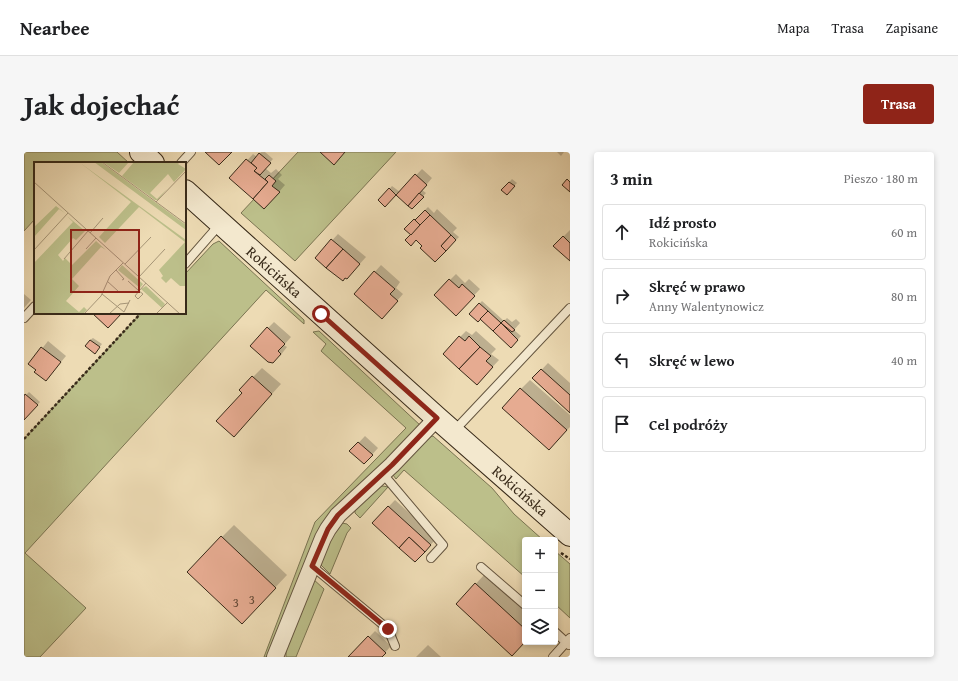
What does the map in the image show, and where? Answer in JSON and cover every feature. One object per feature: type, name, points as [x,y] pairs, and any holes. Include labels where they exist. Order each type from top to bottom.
[{"type":"main road","points":[[141,152],[152,162]]},
{"type":"main road","name":"Rokicińska","points":[[186,192],[437,418],[570,534]]},
{"type":"street","points":[[275,657],[323,538],[332,522],[383,474],[437,418]]},
{"type":"lane","points":[[182,162],[191,152]]},
{"type":"lane","points":[[186,263],[221,224]]},
{"type":"lane","points":[[24,318],[34,307]]},
{"type":"lane","points":[[453,432],[570,308]]},
{"type":"lane","points":[[561,318],[570,316]]},
{"type":"lane","points":[[383,474],[443,545],[431,558]]},
{"type":"lane","points":[[312,566],[388,629],[395,646]]},
{"type":"lane","points":[[481,567],[522,603]]},
{"type":"lane","points":[[553,657],[569,642],[558,634]]},
{"type":"path","points":[[24,439],[140,314]]},
{"type":"green space","points":[[24,152],[117,152],[128,162],[34,162],[34,220],[24,231]]},
{"type":"green space","points":[[298,152],[396,152],[295,261],[241,213]]},
{"type":"green space","points":[[219,241],[304,320],[304,324],[266,290],[25,553],[86,608],[40,657],[24,657],[24,439],[140,314],[186,314],[186,273],[213,244]]},
{"type":"green space","points":[[319,331],[421,426],[336,509],[269,657],[264,657],[315,522],[406,428],[321,351],[326,344],[313,332]]},
{"type":"green space","points":[[433,436],[492,488],[514,514],[540,537],[522,537],[522,574],[404,470],[396,479],[393,475],[396,468],[430,437]]},
{"type":"green space","points":[[377,487],[388,487],[360,518],[355,513],[355,510]]},
{"type":"green space","points":[[342,523],[347,524],[351,528],[347,533],[330,574],[319,563],[334,530]]},
{"type":"green space","points":[[558,554],[570,564],[570,618],[558,607]]},
{"type":"green space","points":[[312,578],[324,589],[296,657],[286,657],[286,644]]},
{"type":"building","points":[[205,152],[232,152],[219,165]]},
{"type":"building","points":[[320,152],[345,152],[334,165]]},
{"type":"building","points":[[259,153],[271,163],[260,175],[254,171],[257,168],[251,163]]},
{"type":"building","points":[[246,159],[257,168],[254,171],[268,182],[253,199],[229,178]]},
{"type":"building","points":[[415,174],[427,185],[408,206],[396,195]]},
{"type":"building","points":[[269,175],[276,181],[272,186],[280,192],[264,209],[253,199],[268,182],[265,179]]},
{"type":"building","points":[[567,179],[570,182],[570,192],[562,185]]},
{"type":"building","points":[[509,182],[515,186],[507,195],[501,190]]},
{"type":"building","points":[[389,188],[396,195],[385,207],[378,200]]},
{"type":"building","points":[[419,193],[424,197],[412,209],[408,206]]},
{"type":"building","points":[[425,210],[430,215],[420,225],[415,220]]},
{"type":"building","points":[[430,215],[451,235],[441,246],[446,251],[435,262],[420,248],[422,246],[416,240],[411,246],[405,240]]},
{"type":"building","points":[[414,219],[420,225],[411,235],[404,229]]},
{"type":"building","points":[[451,235],[456,240],[446,251],[441,246]]},
{"type":"building","points":[[563,236],[570,243],[570,261],[553,246]]},
{"type":"building","points":[[331,239],[343,249],[326,268],[315,258]]},
{"type":"building","points":[[343,249],[360,264],[347,279],[345,278],[343,281],[326,268]]},
{"type":"building","points":[[374,271],[395,289],[390,294],[398,301],[382,319],[354,294]]},
{"type":"building","points":[[449,279],[459,288],[462,284],[475,296],[456,316],[434,295]]},
{"type":"building","points":[[479,303],[488,311],[478,322],[469,314]]},
{"type":"building","points":[[488,311],[501,323],[493,331],[480,319]]},
{"type":"building","points":[[93,314],[121,314],[108,328]]},
{"type":"building","points":[[504,320],[515,330],[512,332],[501,323]]},
{"type":"building","points":[[501,323],[518,340],[511,348],[493,331]]},
{"type":"building","points":[[267,327],[285,344],[278,351],[281,354],[273,363],[268,362],[250,346]]},
{"type":"building","points":[[459,336],[465,341],[469,336],[480,347],[459,369],[443,354]]},
{"type":"building","points":[[90,340],[100,347],[95,354],[85,346]]},
{"type":"building","points":[[41,347],[61,362],[46,381],[34,372],[36,370],[28,364]]},
{"type":"building","points":[[480,347],[491,356],[486,361],[493,367],[477,385],[459,369]]},
{"type":"building","points":[[541,369],[570,395],[570,413],[532,378]]},
{"type":"building","points":[[252,376],[272,394],[234,437],[216,421],[242,393],[239,390]]},
{"type":"building","points":[[520,388],[567,430],[549,450],[502,408]]},
{"type":"building","points":[[25,394],[38,405],[24,420],[24,396]]},
{"type":"building","points":[[358,442],[373,455],[364,464],[349,451]]},
{"type":"building","points":[[388,506],[431,545],[425,552],[409,537],[399,548],[372,523]]},
{"type":"building","points":[[221,536],[276,588],[242,624],[187,572]]},
{"type":"building","points":[[409,537],[425,552],[415,562],[399,548]]},
{"type":"building","points":[[475,583],[522,626],[522,645],[512,656],[456,604]]},
{"type":"building","points":[[368,636],[386,653],[382,657],[348,657]]},
{"type":"route","points":[[321,314],[437,418],[392,465],[332,522],[323,538],[312,566],[388,629]]}]
